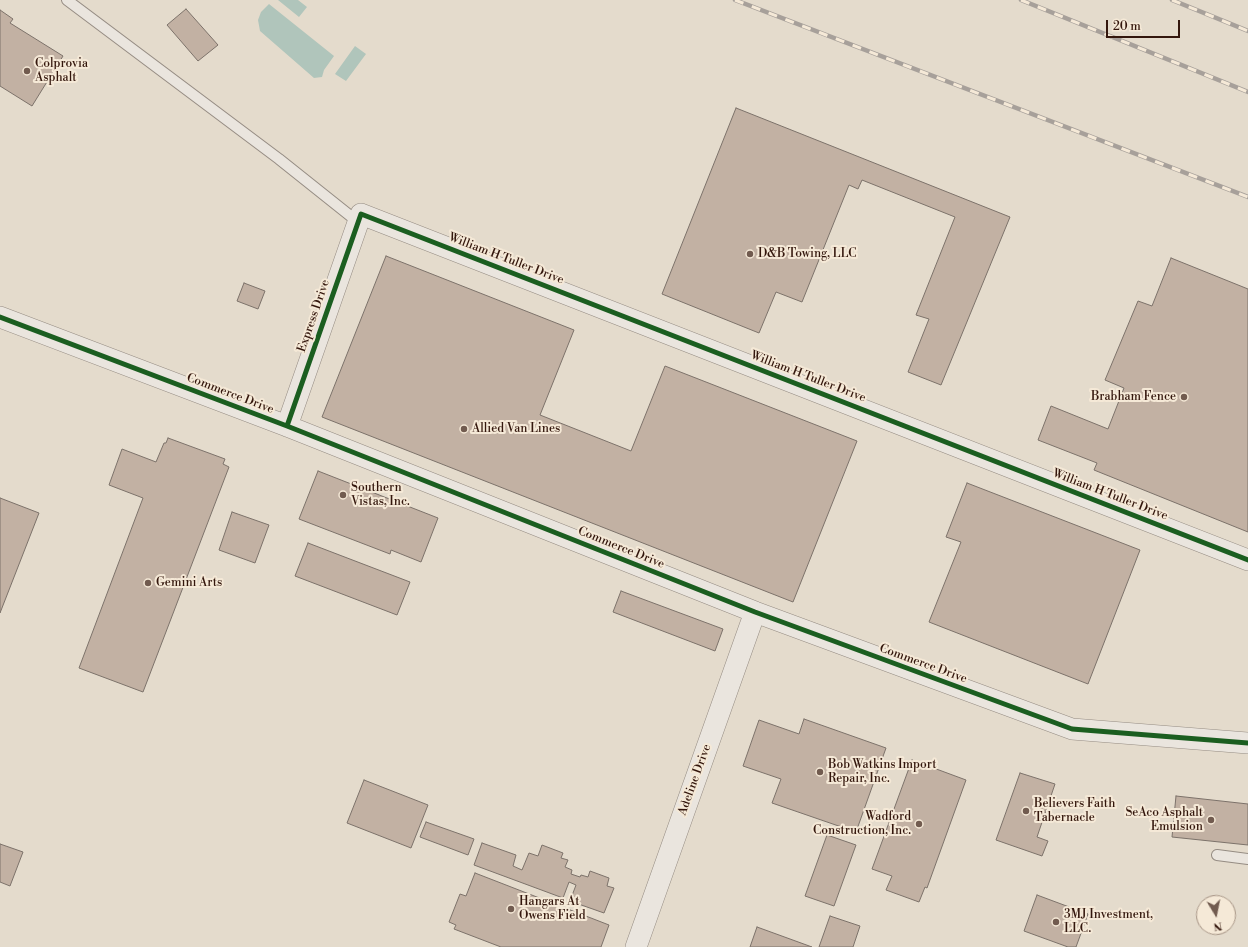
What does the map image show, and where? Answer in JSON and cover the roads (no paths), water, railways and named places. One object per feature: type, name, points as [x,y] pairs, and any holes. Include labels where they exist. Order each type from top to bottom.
[{"type":"street","name":"Express Drive","points":[[286,426],[360,218]]},
{"type":"street","name":"William H Tuller Drive","points":[[360,218],[1248,560]]},
{"type":"street","name":"Commerce Drive","points":[[0,317],[286,426],[755,612],[1072,729],[1248,742]]},
{"type":"street","name":"Adeline Drive","points":[[636,947],[755,612]]},
{"type":"lane","points":[[67,0],[360,218]]},
{"type":"lane","points":[[1217,855],[1248,859]]},
{"type":"railway","points":[[735,0],[1248,197]]},
{"type":"railway","points":[[1021,0],[1248,92]]},
{"type":"railway","points":[[1172,0],[1248,31]]},
{"type":"place","name":"Colprovia Asphalt","points":[[27,71]]},
{"type":"place","name":"D&B Towing, LLC","points":[[750,254]]},
{"type":"place","name":"Brabham Fence","points":[[1184,397]]},
{"type":"place","name":"Allied Van Lines","points":[[464,429]]},
{"type":"place","name":"Southern Vistas, Inc.","points":[[343,495]]},
{"type":"place","name":"Gemini Arts","points":[[148,583]]},
{"type":"place","name":"Bob Watkins Import Repair, Inc.","points":[[820,772]]},
{"type":"place","name":"Believers Faith Tabernacle","points":[[1026,811]]},
{"type":"place","name":"SeAco Asphalt Emulsion","points":[[1211,820]]},
{"type":"place","name":"Wadford Construction, Inc.","points":[[919,824]]},
{"type":"place","name":"Hangars At Owens Field","points":[[511,909]]},
{"type":"place","name":"3MJ Investment, LLC.","points":[[1056,922]]}]
